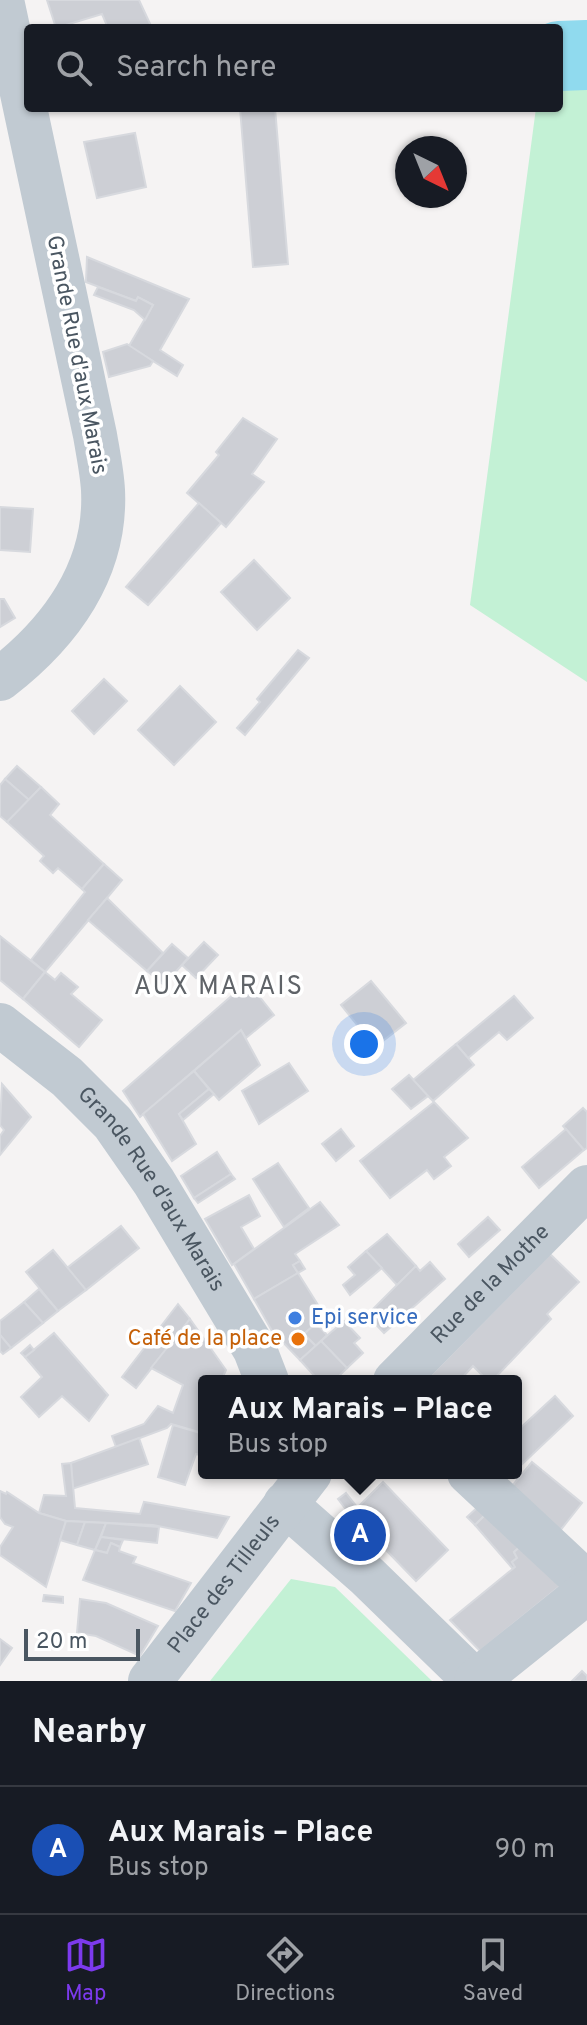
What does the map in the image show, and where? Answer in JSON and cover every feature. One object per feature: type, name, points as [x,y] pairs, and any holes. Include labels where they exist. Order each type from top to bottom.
[{"type":"street","name":"Grande Rue d'aux Marais","points":[[0,679],[51,634],[68,612],[93,563],[103,512],[95,435],[15,134],[2,0]]},
{"type":"street","name":"Grande Rue d'aux Marais","points":[[0,1025],[67,1077],[113,1123],[154,1182],[255,1350],[265,1375]]},
{"type":"street","name":"Rue de la Mothe","points":[[401,1375],[587,1187]]},
{"type":"street","points":[[475,1479],[587,1583]]},
{"type":"street","name":"Place des Tilleuls","points":[[150,1681],[292,1483],[367,1576],[476,1681]]},
{"type":"street","points":[[476,1681],[587,1592]]},
{"type":"green space","points":[[587,37],[587,682],[470,605],[535,112],[563,112],[563,41]]},
{"type":"green space","points":[[291,1579],[335,1587],[432,1681],[210,1681]]},
{"type":"building","points":[[47,0],[139,0],[150,24],[106,24],[102,14],[69,24],[55,24]]},
{"type":"building","points":[[240,112],[275,112],[288,264],[253,267]]},
{"type":"building","points":[[135,133],[146,187],[97,198],[84,142]]},
{"type":"building","points":[[87,257],[189,299],[160,350],[183,365],[177,376],[129,346],[153,305],[138,297],[136,301],[86,282]]},
{"type":"building","points":[[98,287],[136,301],[138,297],[153,305],[145,320],[134,310],[94,295]]},
{"type":"building","points":[[127,344],[153,361],[150,366],[109,377],[103,352]]},
{"type":"building","points":[[243,418],[277,439],[252,474],[264,482],[226,527],[187,493],[219,455],[216,452]]},
{"type":"building","points":[[199,503],[221,523],[148,605],[126,587]]},
{"type":"building","points":[[0,507],[33,509],[30,552],[0,550]]},
{"type":"building","points":[[254,560],[290,598],[257,630],[221,592]]},
{"type":"building","points":[[0,599],[4,599],[15,618],[0,627]]},
{"type":"building","points":[[298,650],[309,658],[245,735],[237,728]]},
{"type":"building","points":[[104,679],[127,701],[94,734],[72,711]]},
{"type":"building","points":[[180,686],[216,722],[174,765],[138,730]]},
{"type":"building","points":[[17,766],[41,787],[29,800],[5,779]]},
{"type":"building","points":[[5,779],[29,800],[7,822],[0,816],[0,785]]},
{"type":"building","points":[[41,787],[59,804],[50,815],[104,864],[82,889],[58,868],[53,873],[40,861],[44,856],[7,822]]},
{"type":"building","points":[[104,864],[122,880],[45,972],[31,960]]},
{"type":"building","points":[[107,898],[163,953],[147,971],[88,920]]},
{"type":"building","points":[[0,936],[45,972],[23,999],[0,980]]},
{"type":"building","points":[[204,942],[218,955],[196,978],[182,965]]},
{"type":"building","points":[[172,944],[188,958],[164,985],[147,971]]},
{"type":"building","points":[[45,972],[55,980],[61,973],[78,987],[71,994],[102,1020],[79,1047],[23,999]]},
{"type":"building","points":[[371,981],[406,1023],[375,1047],[341,1005]]},
{"type":"building","points":[[244,985],[251,995],[255,991],[274,1015],[246,1038],[241,1030],[140,1117],[123,1091]]},
{"type":"building","points":[[514,996],[533,1018],[507,1040],[499,1032],[468,1058],[456,1044]]},
{"type":"building","points":[[241,1030],[260,1065],[219,1100],[194,1071]]},
{"type":"building","points":[[456,1044],[474,1065],[433,1101],[413,1080]]},
{"type":"building","points":[[289,1063],[308,1091],[259,1124],[242,1091]]},
{"type":"building","points":[[194,1071],[209,1089],[179,1114],[196,1144],[172,1161],[143,1114]]},
{"type":"building","points":[[409,1075],[428,1096],[411,1109],[392,1089]]},
{"type":"building","points":[[2,1084],[31,1117],[0,1155],[0,1136],[4,1130],[0,1125]]},
{"type":"building","points":[[209,1089],[214,1094],[183,1120],[179,1114]]},
{"type":"building","points":[[434,1102],[468,1138],[444,1157],[451,1166],[434,1179],[427,1170],[390,1198],[360,1161]]},
{"type":"building","points":[[583,1108],[587,1112],[587,1148],[584,1150],[563,1126]]},
{"type":"building","points":[[341,1129],[354,1146],[336,1161],[322,1144]]},
{"type":"building","points":[[566,1129],[584,1150],[539,1188],[522,1167]]},
{"type":"building","points":[[217,1152],[231,1174],[194,1198],[181,1176]]},
{"type":"building","points":[[278,1163],[309,1208],[284,1227],[253,1179]]},
{"type":"building","points":[[231,1174],[235,1179],[198,1203],[194,1198]]},
{"type":"building","points":[[249,1195],[260,1216],[241,1227],[254,1249],[232,1265],[205,1219]]},
{"type":"building","points":[[320,1202],[339,1225],[295,1254],[300,1261],[293,1265],[298,1273],[254,1299],[234,1264]]},
{"type":"building","points":[[488,1217],[500,1230],[469,1257],[458,1244]]},
{"type":"building","points":[[121,1226],[139,1248],[86,1290],[67,1268]]},
{"type":"building","points":[[387,1234],[416,1266],[397,1285],[366,1251]]},
{"type":"building","points":[[53,1250],[86,1290],[58,1311],[26,1272]]},
{"type":"building","points":[[366,1251],[382,1268],[350,1295],[343,1285],[355,1275],[348,1267]]},
{"type":"building","points":[[550,1254],[579,1282],[547,1314],[551,1319],[498,1375],[482,1375],[473,1366],[465,1375],[431,1375]]},
{"type":"building","points":[[300,1261],[305,1269],[298,1273],[293,1265]]},
{"type":"building","points":[[430,1262],[445,1279],[384,1333],[367,1315],[416,1266],[420,1271]]},
{"type":"building","points":[[298,1273],[325,1316],[304,1334],[316,1346],[300,1360],[272,1331],[254,1299]]},
{"type":"building","points":[[39,1289],[58,1311],[43,1323],[24,1302]]},
{"type":"building","points":[[24,1302],[43,1323],[11,1348],[0,1335],[0,1321]]},
{"type":"building","points":[[178,1304],[190,1319],[136,1388],[122,1377]]},
{"type":"building","points":[[190,1319],[226,1370],[224,1375],[198,1375],[198,1432],[171,1424],[116,1447],[112,1436],[144,1424],[158,1406],[173,1413],[183,1385],[151,1368]]},
{"type":"building","points":[[344,1321],[360,1338],[354,1343],[363,1353],[347,1368],[321,1341]]},
{"type":"building","points":[[316,1323],[327,1335],[316,1346],[304,1334]]},
{"type":"building","points":[[54,1333],[108,1395],[89,1421],[62,1396],[39,1417],[21,1397],[42,1377],[25,1357]]},
{"type":"building","points":[[0,1335],[11,1348],[3,1354],[0,1351]]},
{"type":"building","points":[[321,1341],[347,1368],[340,1375],[314,1375],[300,1360]]},
{"type":"building","points":[[30,1345],[34,1350],[25,1357],[21,1353]]},
{"type":"building","points":[[555,1396],[573,1416],[522,1464],[522,1426]]},
{"type":"building","points":[[173,1425],[198,1432],[198,1454],[185,1485],[158,1477]]},
{"type":"building","points":[[139,1438],[148,1464],[72,1489],[71,1463]]},
{"type":"building","points":[[532,1462],[582,1503],[559,1532],[507,1492],[518,1479],[522,1479],[522,1474]]},
{"type":"building","points":[[71,1463],[75,1508],[140,1514],[144,1502],[229,1517],[217,1538],[153,1525],[66,1521],[39,1513],[44,1495],[66,1496],[62,1464]]},
{"type":"building","points":[[383,1482],[448,1550],[416,1581],[351,1514]]},
{"type":"building","points":[[0,1491],[7,1492],[39,1513],[66,1521],[46,1587],[0,1555],[0,1547],[13,1527],[5,1524],[0,1517]]},
{"type":"building","points":[[346,1493],[357,1507],[350,1515],[338,1499]]},
{"type":"building","points":[[480,1505],[487,1513],[475,1525],[467,1517]]},
{"type":"building","points":[[487,1513],[521,1546],[514,1552],[517,1558],[512,1562],[513,1569],[475,1525]]},
{"type":"building","points":[[66,1521],[85,1522],[77,1545],[60,1540]]},
{"type":"building","points":[[85,1522],[106,1523],[95,1550],[77,1545]]},
{"type":"building","points":[[106,1523],[159,1527],[157,1543],[101,1537]]},
{"type":"building","points":[[101,1537],[123,1540],[120,1547],[111,1543],[107,1553],[95,1550]]},
{"type":"building","points":[[111,1543],[120,1547],[119,1551],[136,1557],[133,1563],[191,1583],[175,1611],[83,1580],[95,1550],[107,1553]]},
{"type":"building","points":[[521,1546],[560,1586],[480,1651],[450,1620],[515,1567],[512,1562],[517,1558],[514,1552]]},
{"type":"building","points":[[44,1595],[63,1597],[63,1603],[43,1601]]},
{"type":"building","points":[[80,1599],[106,1603],[158,1626],[140,1656],[96,1636],[77,1633]]},
{"type":"building","points":[[0,1639],[12,1648],[0,1665]]},
{"type":"building","points":[[582,1671],[587,1681],[572,1681]]},
{"type":"waterway","points":[[563,56],[587,55]]},
{"type":"place","name":"Epi service","points":[[295,1318]]},
{"type":"place","name":"Café de la place","points":[[298,1339]]},
{"type":"place","name":"Aux Marais – Place","points":[[360,1535]]},
{"type":"district","name":"AUX MARAIS","points":[[219,987]]}]
